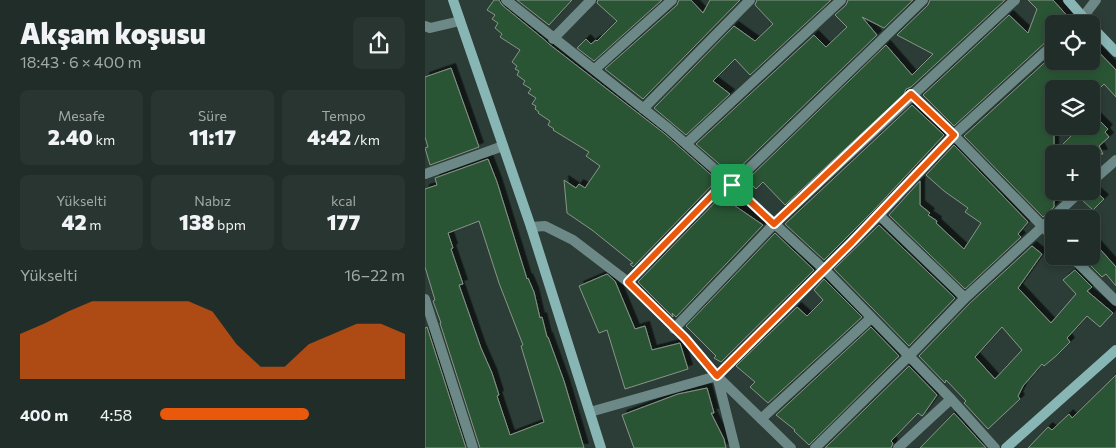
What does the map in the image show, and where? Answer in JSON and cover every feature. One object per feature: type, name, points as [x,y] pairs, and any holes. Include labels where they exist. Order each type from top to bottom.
[{"type":"street","points":[[453,0],[531,227],[601,448]]},
{"type":"street","points":[[506,0],[553,39],[595,69],[729,182],[824,270],[951,399],[995,448]]},
{"type":"street","points":[[553,39],[591,0]]},
{"type":"street","points":[[595,69],[672,0]]},
{"type":"street","points":[[643,109],[750,0]]},
{"type":"street","points":[[686,144],[841,0]]},
{"type":"street","points":[[628,282],[729,182],[923,0]]},
{"type":"street","points":[[674,328],[774,224],[911,94],[1015,0]]},
{"type":"street","points":[[1067,0],[1079,15]]},
{"type":"street","points":[[1089,15],[1096,0]]},
{"type":"street","points":[[425,26],[430,28],[461,21]]},
{"type":"street","points":[[1100,37],[1116,52]]},
{"type":"street","points":[[590,412],[717,376],[879,215],[954,135],[1045,52]]},
{"type":"street","points":[[911,94],[954,135],[1045,229]]},
{"type":"street","points":[[425,174],[503,146]]},
{"type":"street","points":[[1100,174],[1116,160]]},
{"type":"street","points":[[815,448],[965,298],[1071,200]]},
{"type":"street","points":[[879,215],[965,298]]},
{"type":"street","points":[[531,227],[545,226],[573,240],[628,282],[685,338],[717,376],[791,448]]},
{"type":"street","points":[[1080,265],[1116,302]]},
{"type":"street","points":[[425,299],[427,312],[473,448]]},
{"type":"street","points":[[761,419],[871,318]]},
{"type":"street","points":[[1006,448],[1116,350]]},
{"type":"street","points":[[717,376],[735,448]]},
{"type":"street","points":[[898,448],[951,399]]},
{"type":"building","points":[[494,0],[499,0],[502,5],[549,44],[665,134],[717,180],[633,267],[630,264],[633,263],[592,230],[567,213],[564,180],[576,188],[579,184],[585,188],[600,166],[586,156],[589,152],[553,130],[548,125],[550,121],[535,109],[536,106],[532,104],[536,98],[528,93],[531,89],[523,84],[525,81],[517,75],[519,71],[515,69],[517,66],[512,62],[520,50],[500,37],[502,34],[495,28],[498,23],[492,19],[495,15],[487,10]]},
{"type":"building","points":[[517,0],[572,0],[549,25]]},
{"type":"building","points":[[598,0],[662,0],[594,61],[577,48],[586,39],[591,44],[597,41],[617,21],[597,3]]},
{"type":"building","points":[[679,0],[691,0],[703,13],[710,0],[740,0],[643,99],[605,69],[677,5]]},
{"type":"building","points":[[757,0],[831,0],[750,75],[735,59],[713,81],[730,94],[686,135],[654,108],[734,26],[755,41],[773,24],[755,5]]},
{"type":"building","points":[[848,0],[913,0],[884,28],[862,17],[877,35],[732,175],[696,144],[814,35],[826,47],[847,27],[835,15],[846,5]]},
{"type":"building","points":[[930,0],[1005,0],[911,87],[906,89],[904,94],[785,205],[763,182],[756,189],[747,180],[886,45],[912,75],[933,54],[897,35],[928,5]]},
{"type":"building","points":[[1028,0],[1053,0],[1066,15],[1045,15],[1045,43],[954,126],[923,95],[1009,15],[1028,33],[1037,9]]},
{"type":"building","points":[[1100,53],[1116,70],[1116,97],[1104,84],[1100,88],[1100,80],[1045,80],[1045,135],[1054,135],[1054,145],[1045,145],[1045,200],[1054,200],[1054,207],[1051,210],[1045,210],[1043,217],[964,136],[1045,62],[1045,70],[1100,70]]},
{"type":"building","points":[[451,68],[479,147],[430,165],[425,148],[428,147],[425,137],[425,77]]},
{"type":"building","points":[[912,105],[944,135],[824,260],[785,224]]},
{"type":"building","points":[[1100,121],[1108,129],[1105,132],[1109,137],[1100,145],[1062,145],[1072,135],[1100,135]]},
{"type":"building","points":[[954,145],[1028,222],[1018,234],[1021,237],[965,289],[889,215],[920,181],[920,205],[964,249],[981,223],[965,212],[968,208],[926,175]]},
{"type":"building","points":[[488,159],[527,279],[534,292],[540,318],[542,317],[547,337],[564,381],[584,448],[480,448],[433,301],[435,300],[425,267],[425,189],[437,185],[435,178]],"holes":[[[479,221],[499,283],[523,345],[521,346],[544,422],[510,435],[497,396],[499,395],[492,373],[481,348],[459,285],[463,284],[451,249],[453,248],[448,233]]]},
{"type":"building","points":[[724,193],[730,199],[728,201],[763,225],[676,317],[672,313],[673,317],[638,282]]},
{"type":"building","points":[[1100,195],[1104,199],[1093,210],[1082,200],[1100,200]]},
{"type":"building","points":[[879,225],[955,298],[909,346],[834,269]]},
{"type":"building","points":[[775,233],[814,270],[721,362],[714,358],[716,356],[686,326]]},
{"type":"building","points":[[1032,246],[1042,254],[1018,288],[1051,323],[1076,294],[1063,280],[1075,270],[1092,287],[1087,291],[1113,313],[1100,327],[1087,316],[1067,338],[1070,342],[1044,366],[1042,364],[1023,386],[1018,396],[1020,399],[988,429],[964,403],[966,401],[946,380],[945,383],[919,356],[970,303]],"holes":[[[1002,327],[1022,350],[995,379],[975,357]]]},
{"type":"building","points":[[1100,249],[1116,267],[1116,286],[1106,274],[1102,277],[1090,265],[1100,265]]},
{"type":"building","points":[[607,274],[615,281],[635,329],[645,326],[652,350],[680,343],[688,369],[625,389],[607,330],[599,333],[579,286]]},
{"type":"building","points":[[824,279],[862,317],[768,403],[750,387],[755,382],[736,366],[797,307],[807,316],[823,300],[814,290]]},
{"type":"building","points":[[427,327],[466,448],[425,448],[425,328]]},
{"type":"building","points":[[871,327],[899,356],[809,445],[795,430],[776,415]]},
{"type":"building","points":[[909,366],[937,395],[922,416],[918,413],[891,441],[893,443],[891,448],[825,448]]},
{"type":"building","points":[[1116,375],[1116,448],[1028,448],[1048,427],[1052,430],[1069,414],[1072,418]]},
{"type":"building","points":[[707,388],[714,413],[711,413],[724,439],[726,448],[634,448],[622,415],[678,394]]},
{"type":"building","points":[[954,413],[986,448],[920,448]]},
{"type":"route","points":[[911,94],[954,135],[879,215],[717,376],[685,338],[628,282],[727,180],[732,185],[774,224],[911,94]]}]
